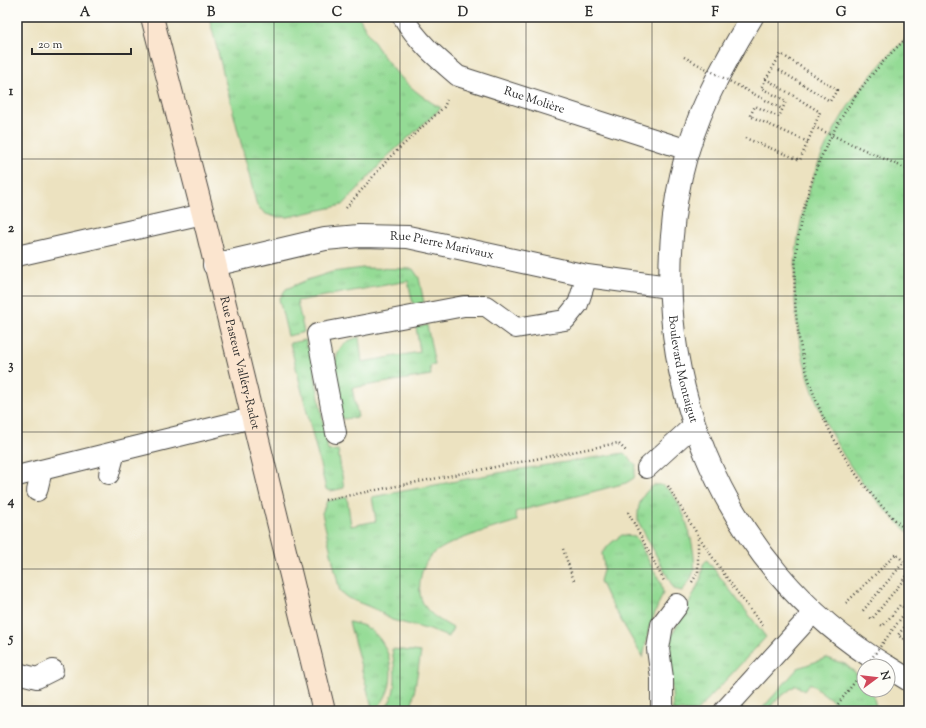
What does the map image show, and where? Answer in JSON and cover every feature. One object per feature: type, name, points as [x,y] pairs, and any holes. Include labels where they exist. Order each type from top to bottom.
[{"type":"street","name":"Rue Pasteur Valléry-Radot","points":[[152,17],[203,214],[214,265],[324,711]]},
{"type":"street","name":"Boulevard Montaigut","points":[[752,17],[717,76],[688,150],[675,215],[669,287],[677,360],[694,425],[708,461],[746,531],[778,574],[814,612],[855,646],[873,658]]},
{"type":"street","name":"Rue Pierre Marivaux","points":[[214,265],[325,239],[359,236],[408,237],[587,276],[669,287]]},
{"type":"street","points":[[662,711],[662,678],[658,649],[662,625],[677,605]]},
{"type":"street","name":"Boulevard Montaigut","points":[[896,672],[909,680]]},
{"type":"lane","name":"Rue Molière","points":[[403,17],[416,37],[431,54],[458,76],[688,150]]},
{"type":"lane","points":[[17,256],[203,214]]},
{"type":"lane","points":[[336,433],[317,334],[464,306],[486,306],[516,328],[565,320],[578,304],[587,276]]},
{"type":"lane","points":[[17,476],[252,418]]},
{"type":"lane","points":[[647,468],[694,425]]},
{"type":"lane","points":[[109,474],[115,452]]},
{"type":"lane","points":[[37,491],[42,470]]},
{"type":"lane","points":[[724,711],[814,612]]},
{"type":"lane","points":[[17,673],[37,678],[53,670]]},
{"type":"path","points":[[909,36],[870,75],[848,105],[831,135],[814,174],[799,229],[795,286],[800,343],[815,398],[830,433],[840,450],[873,496],[909,533]]},
{"type":"path","points":[[779,70],[830,100],[837,90],[782,54],[766,79],[762,88],[786,101],[778,117],[755,106],[750,116],[808,142]]},
{"type":"path","points":[[684,57],[782,109]]},
{"type":"path","points":[[344,210],[390,157],[444,107],[458,76]]},
{"type":"path","points":[[745,138],[800,160],[820,112],[766,79]]},
{"type":"path","points":[[814,127],[909,170]]},
{"type":"path","points":[[909,204],[909,221]]},
{"type":"path","points":[[325,500],[618,443],[667,483],[698,536],[733,589],[767,631]]},
{"type":"path","points":[[628,512],[677,605],[698,573],[698,536]]},
{"type":"path","points":[[564,549],[574,581]]},
{"type":"path","points":[[851,606],[846,603],[896,554],[904,562],[857,619]]},
{"type":"path","points":[[856,610],[872,619],[909,573]]},
{"type":"path","points":[[872,658],[908,611],[900,605],[883,626]]},
{"type":"path","points":[[909,621],[898,635],[906,641],[909,637]]},
{"type":"path","points":[[838,704],[856,680]]},
{"type":"green space","points":[[209,17],[359,17],[375,45],[393,69],[414,90],[441,108],[388,156],[343,205],[288,217],[276,217],[266,214],[257,206]]},
{"type":"green space","points":[[909,36],[909,533],[859,478],[823,417],[802,351],[795,284],[802,217],[823,152],[859,91]]},
{"type":"green space","points":[[363,268],[413,269],[419,278],[424,303],[413,304],[408,281],[297,301],[304,332],[288,336],[279,299],[286,289],[332,272]]},
{"type":"green space","points":[[427,325],[435,365],[430,366],[431,375],[352,388],[358,417],[344,419],[341,417],[335,382],[335,370],[336,359],[340,350],[347,342],[359,337],[362,362],[420,352],[416,327]]},
{"type":"green space","points":[[306,340],[306,347],[317,345],[315,375],[328,451],[338,450],[344,488],[331,491],[326,489],[290,343]]},
{"type":"green space","points":[[624,453],[636,465],[634,478],[626,483],[515,512],[517,521],[458,540],[437,551],[430,557],[424,566],[421,575],[421,599],[428,611],[439,620],[453,628],[448,637],[430,630],[392,620],[377,610],[348,598],[340,592],[322,513],[327,501],[347,497],[351,526],[376,521],[372,497],[509,471]]},
{"type":"green space","points":[[654,485],[663,486],[670,491],[682,511],[691,537],[694,570],[692,576],[682,591],[674,589],[638,521],[639,505],[643,496]]},
{"type":"green space","points":[[622,535],[635,536],[661,583],[663,593],[649,628],[643,658],[607,596],[600,581],[604,567],[602,553],[611,543]]},
{"type":"green space","points":[[707,560],[766,637],[697,711],[673,711],[669,640],[691,600],[701,578],[703,564]]},
{"type":"green space","points":[[349,622],[364,626],[374,633],[388,654],[391,667],[391,679],[388,691],[382,702],[373,711]]},
{"type":"green space","points":[[392,649],[421,652],[411,711],[382,711],[392,698],[394,690],[395,674]]},
{"type":"green space","points":[[826,658],[845,664],[856,673],[856,698],[874,698],[877,711],[846,711],[810,683],[804,691],[796,685],[774,702],[768,711],[760,711],[798,668]]}]
